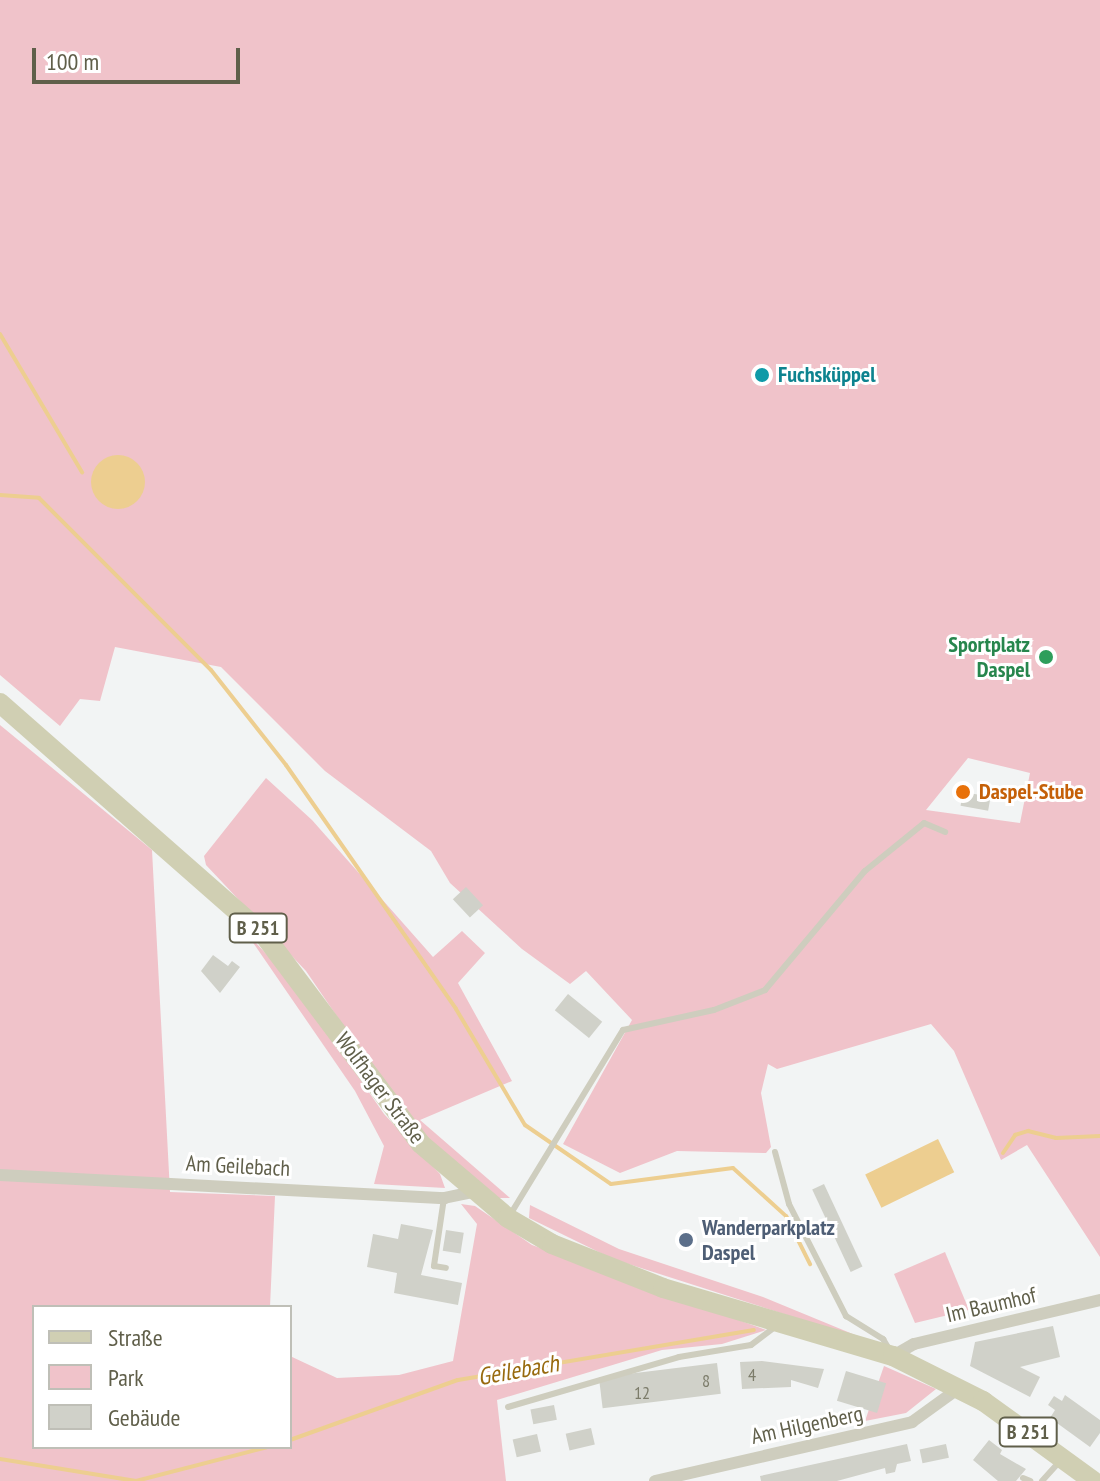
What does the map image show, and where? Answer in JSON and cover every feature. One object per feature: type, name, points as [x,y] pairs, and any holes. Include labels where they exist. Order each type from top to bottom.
[{"type":"main road","name":"Wolfhager Straße","points":[[0,703],[264,935],[389,1107],[473,1192],[508,1218],[552,1244],[663,1288],[893,1356],[959,1388],[1062,1455],[1093,1481]]},
{"type":"street","name":"Am Geilebach","points":[[0,1175],[444,1198],[473,1192]]},
{"type":"street","name":"Im Baumhof","points":[[893,1356],[914,1344],[1100,1300]]},
{"type":"street","name":"Am Hilgenberg","points":[[655,1481],[695,1476],[912,1422],[959,1388]]},
{"type":"lane","points":[[508,1218],[611,1043],[637,1023],[714,1010],[765,990],[865,871],[924,823],[945,832]]},
{"type":"lane","points":[[602,1035],[611,1043]]},
{"type":"lane","points":[[775,1152],[789,1204],[846,1316],[883,1339],[893,1356]]},
{"type":"lane","points":[[444,1198],[434,1266],[446,1268]]},
{"type":"lane","points":[[508,1407],[679,1357],[751,1345],[778,1323]]},
{"type":"lane","points":[[1042,1481],[1062,1455]]},
{"type":"green space","points":[[0,0],[1100,0],[1100,1257],[1027,1145],[1001,1160],[954,1051],[931,1024],[777,1069],[768,1064],[761,1093],[771,1147],[766,1153],[677,1151],[620,1173],[563,1144],[632,1020],[586,971],[570,984],[522,949],[450,883],[431,851],[325,771],[221,667],[115,647],[100,701],[80,699],[60,726],[0,675]],"holes":[[[968,758],[1030,773],[1020,823],[926,810]]]},
{"type":"green space","points":[[0,725],[152,850],[170,1192],[275,1196],[270,1305],[32,1305],[32,1449],[292,1449],[292,1357],[337,1378],[399,1375],[453,1361],[477,1224],[461,1204],[475,1206],[532,1245],[766,1330],[722,1344],[662,1350],[497,1400],[506,1481],[0,1481]]},
{"type":"green space","points":[[266,778],[312,820],[433,957],[462,931],[485,953],[458,983],[512,1081],[420,1120],[510,1198],[499,1198],[430,1140],[379,1078],[306,971],[206,865],[204,856]]},
{"type":"green space","points":[[245,931],[294,984],[384,1114],[440,1174],[445,1188],[374,1184],[384,1146],[355,1091]]},
{"type":"green space","points":[[530,1205],[619,1249],[763,1297],[877,1344],[613,1259],[529,1218]]},
{"type":"green space","points":[[945,1252],[969,1310],[915,1323],[894,1274]]},
{"type":"green space","points":[[884,1366],[936,1389],[906,1413],[865,1421]]},
{"type":"shaded area","points":[[118,455],[137,463],[145,482],[137,501],[118,509],[99,501],[91,482],[99,463]]},
{"type":"shaded area","points":[[938,1139],[954,1172],[881,1208],[865,1175]]},
{"type":"building","points":[[963,792],[991,797],[988,811],[961,806]]},
{"type":"building","points":[[466,887],[483,905],[470,918],[453,899]]},
{"type":"building","points":[[213,955],[228,966],[232,961],[240,967],[220,993],[201,971]]},
{"type":"building","points":[[568,994],[602,1022],[589,1038],[555,1010]]},
{"type":"building","points":[[824,1184],[862,1266],[851,1272],[812,1189]]},
{"type":"building","points":[[401,1224],[433,1230],[421,1275],[462,1283],[458,1305],[394,1293],[397,1273],[367,1267],[373,1234],[398,1239]]},
{"type":"building","points":[[446,1230],[464,1233],[460,1254],[443,1251]]},
{"type":"building","points":[[1053,1326],[1060,1357],[1020,1367],[1040,1377],[1030,1397],[970,1366],[975,1342]]},
{"type":"building","points":[[762,1361],[824,1369],[818,1388],[791,1380],[791,1387],[742,1389],[740,1362]]},
{"type":"building","points":[[717,1363],[721,1394],[603,1408],[599,1378]]},
{"type":"building","points":[[846,1371],[886,1383],[877,1413],[837,1401]]},
{"type":"building","points":[[1065,1395],[1100,1420],[1100,1433],[1090,1447],[1050,1418],[1055,1410],[1048,1405],[1054,1396],[1062,1401]]},
{"type":"building","points":[[554,1405],[557,1420],[533,1424],[530,1410]]},
{"type":"building","points":[[591,1428],[595,1445],[569,1450],[566,1434]]},
{"type":"building","points":[[537,1434],[541,1452],[517,1457],[513,1440]]},
{"type":"building","points":[[989,1440],[1002,1450],[1000,1454],[1026,1469],[1016,1481],[998,1481],[973,1460]]},
{"type":"building","points":[[907,1444],[911,1461],[897,1464],[895,1472],[886,1474],[885,1468],[837,1481],[761,1481],[760,1476]]},
{"type":"building","points":[[946,1444],[949,1458],[923,1463],[920,1450]]},
{"type":"waterway","points":[[0,334],[82,472]]},
{"type":"waterway","points":[[0,495],[39,498],[211,670],[286,765],[456,1009],[525,1125],[611,1184],[733,1168],[786,1216],[810,1264]]},
{"type":"waterway","name":"Geilebach","points":[[1003,1153],[1015,1135],[1028,1131],[1056,1138],[1100,1136]]},
{"type":"waterway","name":"Geilebach","points":[[292,1439],[458,1380],[754,1330]]},
{"type":"waterway","name":"Geilebach","points":[[0,1459],[136,1481],[259,1449]]},
{"type":"place","name":"Fuchsküppel","points":[[762,375]]},
{"type":"place","name":"Sportplatz Daspel","points":[[1046,657]]},
{"type":"place","name":"Daspel-Stube","points":[[963,792]]},
{"type":"place","name":"Wanderparkplatz Daspel","points":[[686,1240]]}]
